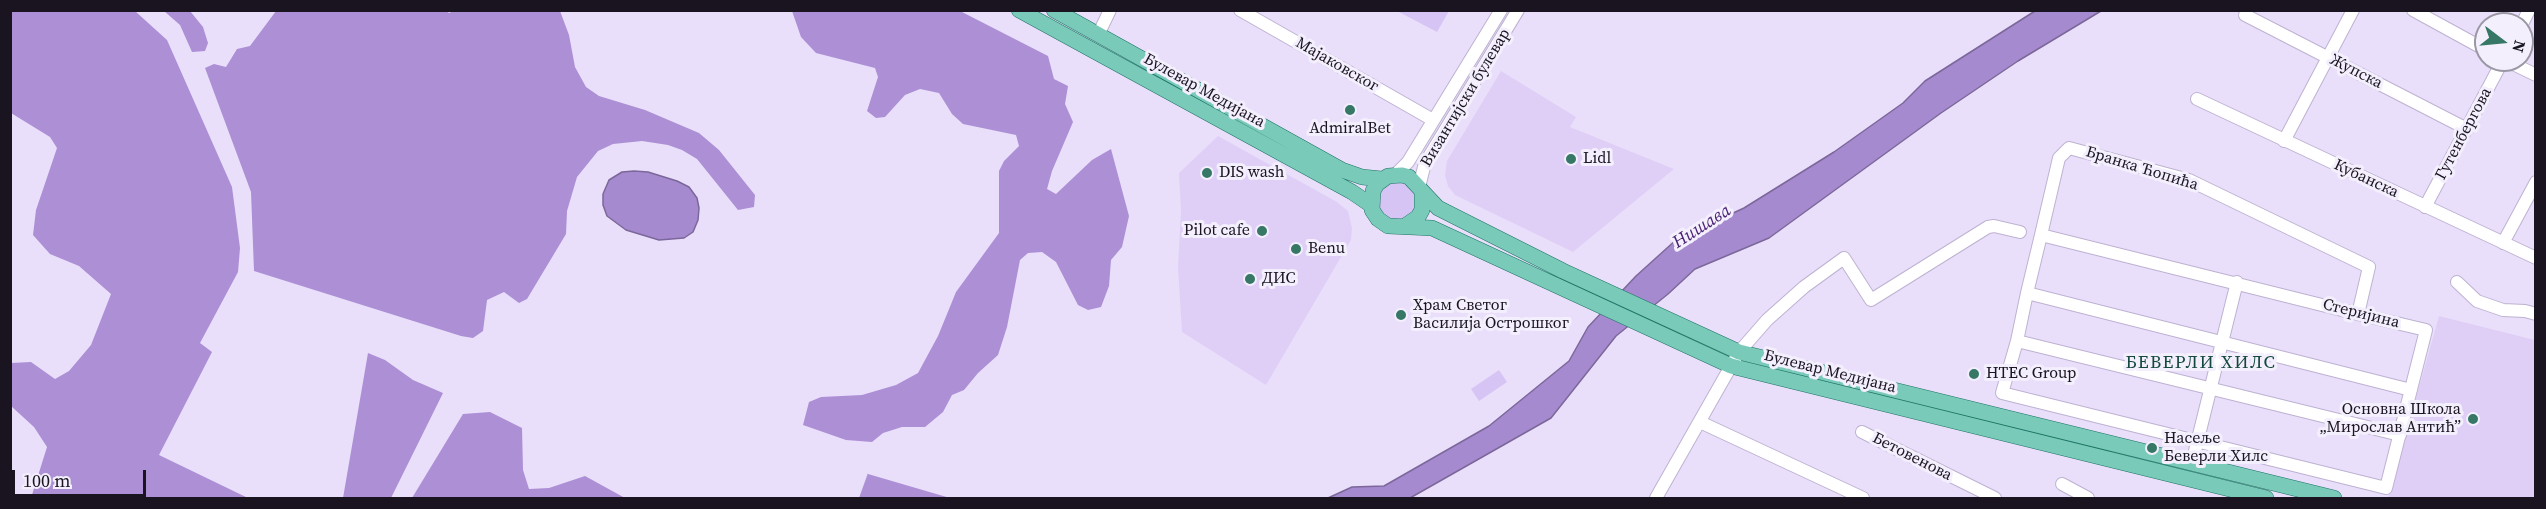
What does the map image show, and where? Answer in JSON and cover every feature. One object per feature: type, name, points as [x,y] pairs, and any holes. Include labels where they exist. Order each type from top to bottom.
[{"type":"main road","name":"Булевар Медијана","points":[[1019,10],[1352,192],[1371,205],[1374,214],[1382,223],[1393,227],[1432,228],[1731,366],[2232,494],[2266,498]]},
{"type":"main road","name":"Булевар Медијана","points":[[1054,10],[1342,170],[1362,177],[1409,177],[1438,208],[1563,271],[1739,352],[2334,498]]},
{"type":"main road","points":[[1371,205],[1373,190],[1388,177]]},
{"type":"main road","points":[[1405,226],[1418,217],[1424,201],[1421,190]]},
{"type":"street","points":[[1098,35],[1110,10]]},
{"type":"street","name":"Мајаковског","points":[[1240,10],[1433,120]]},
{"type":"street","name":"Византијски булевар","points":[[1388,177],[1408,162],[1501,10]]},
{"type":"street","name":"Византијски булевар","points":[[1421,190],[1425,163],[1518,10]]},
{"type":"street","points":[[2284,141],[2353,10]]},
{"type":"street","points":[[2413,10],[2474,43]]},
{"type":"street","name":"Жупска","points":[[2245,15],[2467,129]]},
{"type":"street","name":"Гутенбергова","points":[[2425,207],[2498,72]]},
{"type":"street","name":"Кубанска","points":[[2197,99],[2535,258]]},
{"type":"street","name":"Бранка Ћопића","points":[[2198,442],[2002,393],[2017,340],[2059,158],[2066,150],[2073,148],[2189,180],[2369,267],[2358,314]]},
{"type":"street","points":[[2504,243],[2535,182]]},
{"type":"street","name":"Булевар Медијана","points":[[1739,352],[1767,321],[1804,287],[1844,258],[1871,300],[1988,227],[2020,232]]},
{"type":"street","name":"Стеријина","points":[[2041,235],[2426,330],[2386,488],[2198,442]]},
{"type":"street","points":[[2192,464],[2237,282]]},
{"type":"street","points":[[2457,282],[2477,301],[2503,310],[2535,314]]},
{"type":"street","points":[[2027,293],[2411,390]]},
{"type":"street","points":[[2017,340],[2400,435]]},
{"type":"street","points":[[1658,498],[1739,352]]},
{"type":"street","points":[[1700,422],[1863,498]]},
{"type":"street","name":"Бетовенова","points":[[1862,432],[1995,498]]},
{"type":"street","points":[[2062,484],[2088,498]]},
{"type":"shaded area","points":[[11,10],[135,11],[167,40],[232,187],[240,248],[238,272],[200,343],[212,352],[159,455],[248,498],[31,498],[47,447],[34,427],[11,406],[11,363],[31,362],[55,379],[69,371],[91,345],[111,294],[79,266],[50,254],[33,235],[36,210],[57,148],[50,137],[11,113]]},
{"type":"shaded area","points":[[446,10],[449,13],[456,10],[560,11],[569,35],[575,67],[586,87],[599,96],[645,110],[699,133],[719,150],[755,195],[754,207],[738,210],[697,159],[682,150],[668,145],[642,141],[613,144],[598,151],[577,177],[567,211],[566,234],[527,299],[519,303],[504,292],[487,300],[483,331],[473,338],[254,271],[251,192],[205,68],[214,64],[226,67],[237,49],[250,46],[276,11]]},
{"type":"shaded area","points":[[164,11],[190,11],[203,27],[208,43],[205,51],[192,52],[180,25]]},
{"type":"shaded area","points":[[792,11],[960,11],[1048,56],[1054,79],[1068,86],[1065,104],[1073,122],[1052,171],[1047,189],[1056,194],[1092,160],[1111,149],[1129,216],[1122,247],[1111,260],[1109,286],[1101,307],[1088,310],[1078,305],[1056,262],[1042,252],[1028,253],[1020,260],[1007,327],[998,355],[978,373],[964,390],[952,395],[943,412],[925,427],[902,427],[883,433],[872,442],[846,440],[803,425],[809,402],[821,397],[862,395],[896,385],[918,373],[938,336],[956,292],[999,233],[999,171],[1004,161],[1019,146],[1016,135],[963,124],[952,114],[939,93],[920,89],[905,95],[885,117],[876,118],[867,111],[878,77],[875,68],[816,53],[801,37]]},
{"type":"shaded area","points":[[1397,11],[1449,11],[1437,32]]},
{"type":"shaded area","points":[[2035,11],[2101,11],[2018,61],[1941,113],[1769,238],[1695,269],[1616,336],[1551,418],[1410,498],[1328,498],[1352,487],[1384,486],[1489,426],[1569,361],[1588,327],[1636,276],[1677,239],[1744,208],[1834,152],[1903,103],[1925,81]]},
{"type":"shaded area","points":[[1501,71],[1576,117],[1570,127],[1674,169],[1573,252],[1455,195],[1448,186],[1445,175],[1447,161]]},
{"type":"shaded area","points":[[1218,136],[1337,202],[1348,211],[1352,228],[1351,240],[1266,385],[1182,332],[1178,267],[1181,212],[1179,173]]},
{"type":"shaded area","points":[[622,172],[648,172],[689,187],[697,198],[699,208],[698,220],[693,232],[684,238],[659,240],[626,230],[607,216],[603,205],[603,194],[609,180]]},
{"type":"shaded area","points":[[1397,182],[1410,188],[1416,201],[1410,214],[1397,220],[1384,214],[1378,201],[1384,188]]},
{"type":"shaded area","name":"Основна Школа „Мирослав Антић”","points":[[2439,316],[2535,340],[2535,498],[2388,498]]},
{"type":"shaded area","points":[[368,353],[385,360],[413,380],[443,393],[391,498],[343,498]]},
{"type":"shaded area","points":[[1499,370],[1507,382],[1479,401],[1471,389]]},
{"type":"shaded area","points":[[490,412],[522,428],[523,470],[529,489],[549,488],[585,476],[625,498],[412,498],[463,414]]},
{"type":"shaded area","points":[[868,474],[950,498],[859,498]]},
{"type":"place","name":"AdmiralBet","points":[[1350,110]]},
{"type":"place","name":"Lidl","points":[[1571,159]]},
{"type":"place","name":"DIS wash","points":[[1207,173]]},
{"type":"place","name":"Pilot cafe","points":[[1262,231]]},
{"type":"place","name":"Benu","points":[[1296,249]]},
{"type":"place","name":"ДИС","points":[[1250,279]]},
{"type":"place","name":"Храм Светог Василија Острошког","points":[[1401,315]]},
{"type":"place","name":"HTEC Group","points":[[1974,374]]},
{"type":"place","name":"Основна Школа „Мирослав Антић”","points":[[2473,419]]},
{"type":"place","name":"Насеље Беверли Хилс","points":[[2152,448]]},
{"type":"district","name":"БЕВЕРЛИ ХИЛС","points":[[2201,363]]},
{"type":"water label","name":"Нишава","points":[[1702,227]]}]
